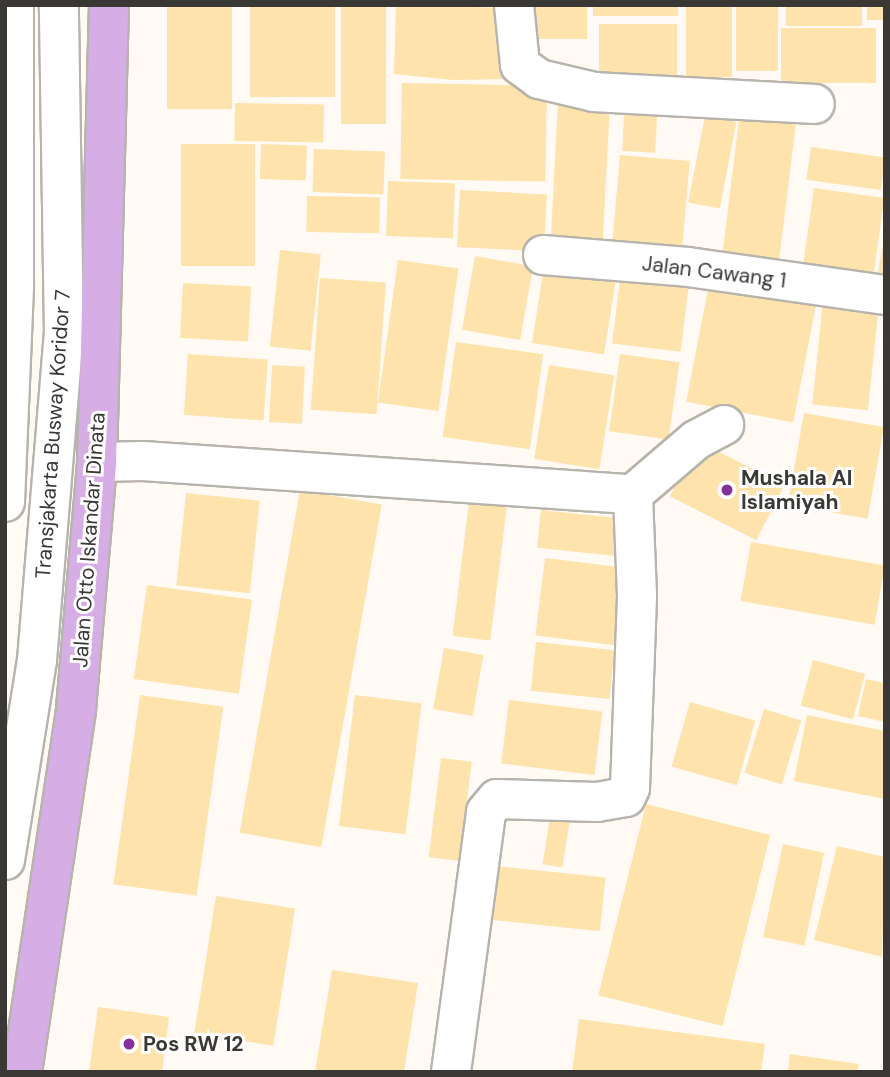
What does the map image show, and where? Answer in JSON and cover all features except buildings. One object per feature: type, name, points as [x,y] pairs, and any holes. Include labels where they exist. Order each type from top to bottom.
[{"type":"main road","name":"Jalan Otto Iskandar Dinata","points":[[22,1072],[76,709],[97,462],[109,5]]},
{"type":"street","name":"Transjakarta Busway Koridor 7","points":[[5,502],[15,285],[15,5]]},
{"type":"street","name":"Transjakarta Busway Koridor 7","points":[[5,860],[37,660],[64,334],[59,5]]},
{"type":"street","points":[[514,5],[520,65],[539,79],[594,92],[816,104]]},
{"type":"street","name":"Jalan Cawang 1","points":[[543,255],[688,267],[885,295]]},
{"type":"street","points":[[97,462],[143,461],[634,494],[696,440],[724,425]]},
{"type":"street","points":[[451,1072],[486,812],[497,799],[597,803],[626,797],[630,788],[637,595],[634,494]]},
{"type":"place","name":"Mushala Al Islamiyah","points":[[727,490]]},
{"type":"place","name":"Pos RW 12","points":[[129,1044]]}]
